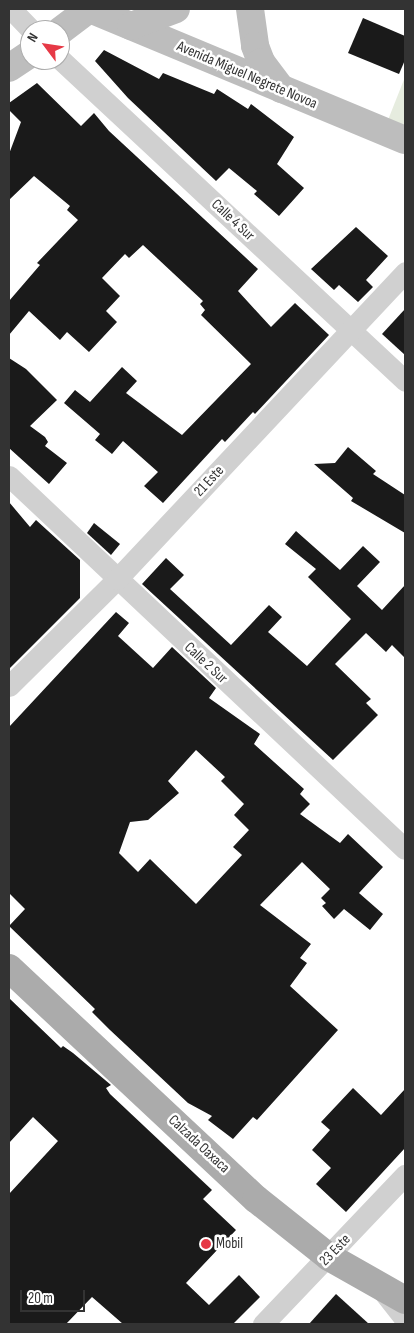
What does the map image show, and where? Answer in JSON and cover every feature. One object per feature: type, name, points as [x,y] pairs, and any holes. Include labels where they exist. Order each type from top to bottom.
[{"type":"main road","name":"Avenida Miguel Negrete Novoa","points":[[89,9],[405,140]]},
{"type":"main road","points":[[70,24],[89,9]]},
{"type":"main road","points":[[131,26],[176,9]]},
{"type":"main road","points":[[250,9],[255,46],[261,62],[281,89]]},
{"type":"main road","points":[[9,68],[20,61]]},
{"type":"main road","name":"Calzada Oaxaca","points":[[9,968],[256,1199],[328,1257],[405,1300]]},
{"type":"street","points":[[12,9],[22,20]]},
{"type":"street","name":"Calle 4 Sur","points":[[70,68],[405,381]]},
{"type":"street","name":"21 Este","points":[[9,686],[116,579],[353,331],[405,272]]},
{"type":"street","name":"Calle 2 Sur","points":[[9,476],[116,579],[405,849]]},
{"type":"street","name":"23 Este","points":[[263,1324],[405,1175]]},
{"type":"street","points":[[380,1287],[405,1319]]},
{"type":"shaded area","points":[[405,77],[405,133],[386,125]]},
{"type":"building","points":[[363,18],[405,36],[405,60],[399,74],[348,53]]},
{"type":"building","points":[[104,50],[159,79],[163,73],[214,94],[217,89],[248,109],[251,104],[294,137],[277,164],[304,188],[279,216],[254,194],[257,191],[229,168],[216,181],[128,98],[95,61]]},
{"type":"building","points":[[37,83],[81,126],[94,113],[109,131],[258,269],[238,291],[271,327],[295,303],[329,335],[255,414],[253,412],[225,442],[222,439],[163,503],[144,486],[158,472],[123,441],[112,454],[95,440],[100,434],[64,403],[75,390],[90,402],[122,367],[137,381],[126,393],[182,435],[251,364],[201,315],[205,310],[200,304],[203,301],[143,245],[129,258],[125,254],[102,278],[120,296],[106,311],[117,322],[89,352],[67,332],[60,340],[29,311],[9,335],[9,301],[40,265],[37,263],[78,220],[67,210],[70,206],[34,176],[9,200],[9,154],[21,122],[9,110],[9,103]]},
{"type":"building","points":[[356,227],[388,256],[366,280],[373,287],[358,302],[339,285],[334,290],[311,269]]},
{"type":"building","points":[[405,309],[405,355],[382,334]]},
{"type":"building","points":[[9,358],[26,369],[57,400],[30,426],[45,437],[48,442],[45,446],[67,463],[49,484],[9,448]]},
{"type":"building","points":[[348,447],[376,471],[373,474],[405,495],[405,533],[351,501],[353,498],[314,464],[335,463]]},
{"type":"building","points":[[9,502],[30,527],[36,520],[80,560],[80,598],[9,669]]},
{"type":"building","points":[[94,523],[120,544],[111,555],[87,533]]},
{"type":"building","points":[[296,531],[340,570],[363,546],[380,562],[357,586],[382,610],[405,585],[405,658],[392,645],[386,652],[366,633],[335,664],[371,699],[366,703],[378,715],[333,760],[142,584],[166,558],[184,575],[170,589],[231,645],[269,605],[282,617],[268,632],[307,666],[351,619],[308,577],[316,569],[285,544]]},
{"type":"building","points":[[116,612],[129,623],[118,636],[153,668],[172,647],[216,688],[209,698],[260,734],[254,744],[304,789],[300,794],[310,804],[300,814],[340,843],[348,834],[383,867],[359,893],[383,914],[370,930],[344,909],[334,919],[322,906],[326,903],[321,898],[330,889],[302,862],[260,905],[311,944],[300,958],[307,963],[290,986],[338,1030],[257,1120],[253,1117],[233,1139],[208,1120],[212,1116],[188,1103],[110,1030],[92,1012],[95,1009],[9,926],[25,909],[9,893],[9,727]],"holes":[[[196,750],[225,777],[221,781],[244,804],[234,815],[249,830],[233,847],[242,855],[196,904],[150,859],[138,872],[119,853],[130,822],[148,820],[179,793],[168,781]]]},
{"type":"building","points":[[9,998],[61,1048],[63,1046],[73,1053],[111,1085],[106,1088],[110,1094],[212,1190],[203,1199],[236,1230],[186,1283],[209,1305],[239,1275],[260,1297],[233,1324],[123,1324],[92,1297],[66,1324],[9,1324],[9,1194],[58,1141],[33,1117],[9,1143]]},
{"type":"building","points":[[353,1088],[381,1115],[405,1089],[405,1148],[346,1212],[316,1184],[331,1168],[312,1150],[330,1130],[321,1122]]},
{"type":"building","points":[[336,1294],[369,1324],[309,1324]]},
{"type":"place","name":"Mobil","points":[[206,1244]]}]
